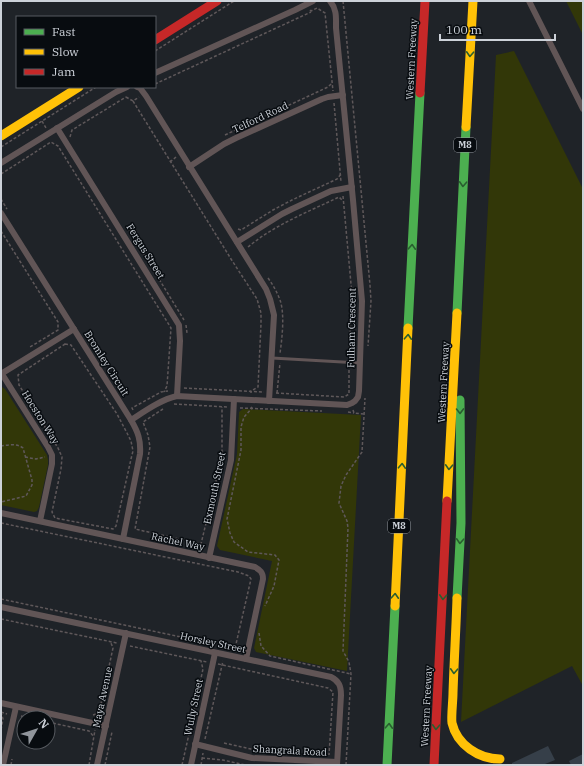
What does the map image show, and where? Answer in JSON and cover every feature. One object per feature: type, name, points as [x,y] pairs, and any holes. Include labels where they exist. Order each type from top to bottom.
[{"type":"main road","points":[[156,39],[217,1]]},
{"type":"main road","points":[[419,1],[419,104]]},
{"type":"main road","name":"Western Freeway","points":[[387,765],[425,1]]},
{"type":"main road","name":"Western Freeway","points":[[434,765],[473,1]]},
{"type":"main road","points":[[1,136],[77,88]]},
{"type":"main road","points":[[458,288],[461,523],[452,723],[460,740],[473,752],[493,759],[500,759]]},
{"type":"street","name":"Fulham Crescent","points":[[330,1],[336,13],[336,28],[362,293],[359,391],[358,397],[352,404]]},
{"type":"street","points":[[529,1],[583,109]]},
{"type":"street","points":[[156,74],[310,3]]},
{"type":"street","points":[[1,164],[124,88]]},
{"type":"street","points":[[140,89],[266,288],[273,307],[274,315],[269,401]]},
{"type":"street","name":"Telford Road","points":[[189,167],[230,141],[322,99],[343,95]]},
{"type":"street","name":"Fergus Street","points":[[57,128],[179,324],[180,341],[177,396]]},
{"type":"street","points":[[237,242],[287,212],[332,191],[352,187]]},
{"type":"street","name":"Bromley Circuit","points":[[1,213],[131,420],[140,438],[140,454],[123,539]]},
{"type":"street","points":[[2,374],[74,329]]},
{"type":"street","name":"Hocston Way","points":[[2,374],[52,455],[52,464],[40,521]]},
{"type":"street","points":[[131,420],[160,402],[177,396],[352,404]]},
{"type":"street","name":"Exmouth Street","points":[[209,558],[231,460],[234,399]]},
{"type":"street","name":"Rachel Way","points":[[1,513],[255,567],[263,574],[263,584],[246,659]]},
{"type":"street","name":"Horsley Street","points":[[1,607],[331,677],[339,683],[341,688],[337,764]]},
{"type":"street","name":"Maya Avenue","points":[[97,765],[126,633]]},
{"type":"street","name":"Wully Street","points":[[191,765],[215,653]]},
{"type":"street","points":[[1,704],[106,726]]},
{"type":"street","points":[[3,765],[16,707]]},
{"type":"street","name":"Shangrala Road","points":[[195,744],[252,758],[328,762],[337,764]]},
{"type":"lane","points":[[272,358],[360,363]]},
{"type":"path","points":[[156,50],[234,1]]},
{"type":"path","points":[[310,3],[311,12]]},
{"type":"path","points":[[156,84],[317,8],[325,12],[352,295],[349,394],[344,397],[185,388],[184,383]]},
{"type":"path","points":[[1,147],[94,88]]},
{"type":"path","points":[[124,88],[126,97],[133,101],[218,240],[257,299],[261,313],[259,372],[258,387],[251,391]]},
{"type":"path","points":[[133,101],[140,89]]},
{"type":"path","points":[[70,136],[72,130],[126,97]]},
{"type":"path","points":[[1,174],[51,142],[58,146],[171,328],[167,386],[164,392]]},
{"type":"path","points":[[242,251],[285,222],[339,197],[343,200],[353,200]]},
{"type":"path","points":[[125,223],[183,316],[187,328],[187,336]]},
{"type":"path","points":[[1,231],[58,322],[58,330],[28,349]]},
{"type":"path","points":[[65,344],[72,345],[117,414],[131,441],[133,450],[116,526],[113,529],[55,518],[52,512],[62,457],[19,385],[18,375],[65,344]]},
{"type":"path","points":[[177,389],[161,392],[132,408],[143,422],[148,435],[150,447],[135,529],[202,544],[222,456],[222,407]]},
{"type":"path","points":[[251,391],[252,408],[244,417],[241,427],[241,450],[227,519],[230,533],[234,542],[248,552],[275,555],[279,560],[274,586],[263,610]]},
{"type":"path","points":[[171,404],[322,411]]},
{"type":"path","points":[[352,404],[354,413]]},
{"type":"path","points":[[143,422],[165,408]]},
{"type":"path","points":[[346,412],[364,414]]},
{"type":"path","points":[[1,446],[19,446],[23,448],[32,483],[26,496],[1,502]]},
{"type":"path","points":[[25,457],[36,459],[52,455]]},
{"type":"path","points":[[1,523],[238,572],[249,576],[251,580],[236,644],[233,649]]},
{"type":"path","points":[[1,599],[200,641]]},
{"type":"path","points":[[1,619],[328,688],[333,692],[328,762]]},
{"type":"path","points":[[259,632],[261,646],[270,656],[351,674]]},
{"type":"path","points":[[89,765],[96,724],[113,648],[111,642]]},
{"type":"path","points":[[200,765],[224,655]]},
{"type":"path","points":[[182,765],[202,669],[201,661]]},
{"type":"path","points":[[1,712],[3,719],[1,730]]},
{"type":"path","points":[[94,716],[99,713]]},
{"type":"path","points":[[56,724],[89,731],[94,737]]},
{"type":"path","points":[[220,742],[250,749],[282,752]]},
{"type":"path","points":[[318,754],[329,753]]},
{"type":"path","points":[[202,758],[224,760],[245,765]]},
{"type":"green space","points":[[566,1],[583,1],[583,35]]},
{"type":"green space","points":[[514,51],[583,189],[583,686],[572,666],[461,722],[496,55]]},
{"type":"green space","points":[[2,387],[5,389],[47,455],[48,465],[39,507],[37,511],[34,512],[1,505]]},
{"type":"green space","points":[[243,409],[361,415],[347,671],[256,652],[254,648],[272,561],[220,550],[217,546],[237,454],[239,412]]},
{"type":"building","points":[[548,746],[555,760],[545,765],[512,765],[512,763]]},
{"type":"building","points":[[583,754],[583,765],[571,765],[569,761]]},
{"type":"traffic: fast","points":[[408,328],[420,93]]},
{"type":"traffic: fast","points":[[457,313],[466,127]]},
{"type":"traffic: fast","points":[[457,598],[461,523],[460,400]]},
{"type":"traffic: fast","points":[[387,765],[395,606]]},
{"type":"traffic: slow","points":[[466,127],[473,1]]},
{"type":"traffic: slow","points":[[1,136],[77,88]]},
{"type":"traffic: slow","points":[[447,501],[457,313]]},
{"type":"traffic: slow","points":[[395,606],[408,328]]},
{"type":"traffic: slow","points":[[457,598],[452,723],[459,738],[470,749],[484,756],[500,759]]},
{"type":"traffic: jam","points":[[156,39],[217,1]]},
{"type":"traffic: jam","points":[[420,93],[425,1]]},
{"type":"traffic: jam","points":[[434,765],[447,501]]}]
